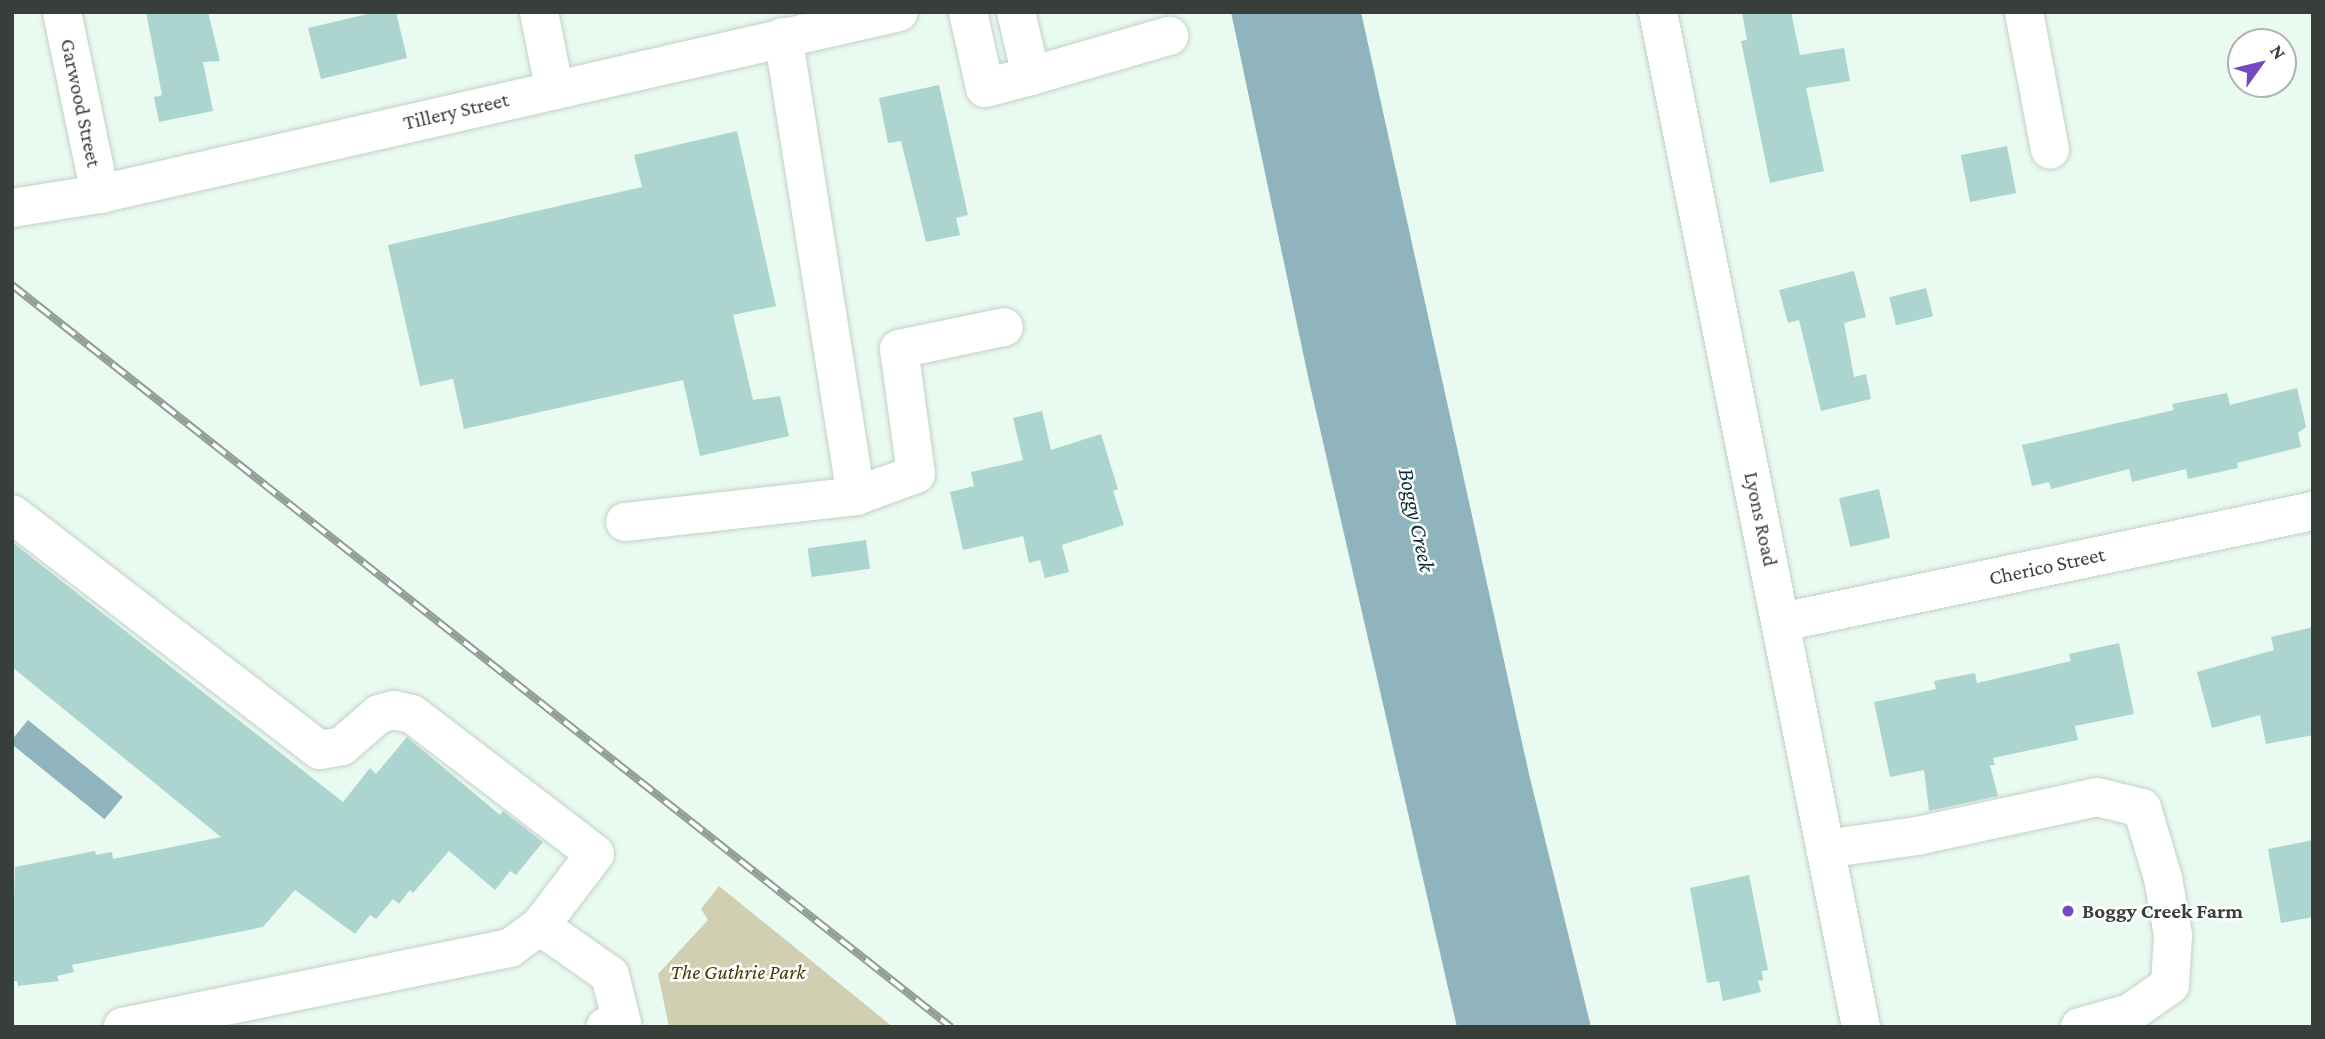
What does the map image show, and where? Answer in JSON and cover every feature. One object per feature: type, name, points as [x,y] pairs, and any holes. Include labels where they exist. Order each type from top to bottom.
[{"type":"street","name":"Garwood Street","points":[[62,12],[100,194]]},
{"type":"street","points":[[539,12],[554,88]]},
{"type":"street","name":"Tillery Street","points":[[12,208],[100,194],[554,88],[899,12]]},
{"type":"street","points":[[968,12],[985,88],[1168,36]]},
{"type":"street","points":[[1016,12],[1031,76]]},
{"type":"street","name":"Lyons Road","points":[[1658,12],[1861,1027]]},
{"type":"street","points":[[2024,12],[2050,150]]},
{"type":"street","points":[[783,37],[856,496]]},
{"type":"street","points":[[625,522],[856,496],[916,474],[899,349],[1004,327]]},
{"type":"street","name":"Cherico Street","points":[[1782,622],[2313,511]]},
{"type":"street","points":[[12,514],[320,750],[342,746],[379,714],[394,710],[429,723],[595,854],[527,940],[494,954],[122,1027]]},
{"type":"street","points":[[1825,849],[1917,836],[2097,797],[2142,808],[2171,923],[2171,985],[2130,1013],[2080,1027]]},
{"type":"street","points":[[540,926],[610,975],[622,1023],[605,1027]]},
{"type":"green space","name":"The Guthrie Park","points":[[719,886],[893,1027],[669,1027],[658,974],[708,920],[701,909]]},
{"type":"water","name":"Boggy Creek","points":[[1231,12],[1361,12],[1529,774],[1591,1027],[1457,1027],[1309,381]]},
{"type":"water","points":[[28,720],[123,797],[105,819],[12,744],[12,740]]},
{"type":"building","points":[[146,12],[208,12],[220,61],[203,62],[213,111],[159,122],[154,97],[162,95]]},
{"type":"building","points":[[376,12],[396,12],[407,58],[321,79],[308,28]]},
{"type":"building","points":[[1742,12],[1791,12],[1800,55],[1844,48],[1850,81],[1806,88],[1824,171],[1770,183],[1741,41],[1747,40]]},
{"type":"building","points":[[939,85],[968,215],[956,218],[960,235],[926,242],[901,141],[888,143],[879,98]]},
{"type":"building","points":[[737,131],[776,306],[733,315],[753,400],[780,396],[789,436],[700,456],[683,380],[464,429],[453,379],[420,386],[388,245],[642,187],[634,155]]},
{"type":"building","points":[[2007,146],[2016,193],[1970,202],[1961,155]]},
{"type":"building","points":[[1854,271],[1866,317],[1844,323],[1854,377],[1866,374],[1871,399],[1821,411],[1799,320],[1788,323],[1779,290]]},
{"type":"building","points":[[1926,288],[1933,316],[1896,325],[1889,297]]},
{"type":"building","points":[[2297,388],[2306,427],[2298,433],[2301,447],[2237,463],[2238,468],[2188,479],[2186,469],[2132,482],[2129,469],[2051,489],[2049,482],[2032,486],[2022,445],[2174,410],[2172,404],[2227,393],[2230,405]]},
{"type":"building","points":[[1042,411],[1051,450],[1101,434],[1118,489],[1113,491],[1124,525],[1062,545],[1069,572],[1045,578],[1040,560],[1029,563],[1023,536],[963,550],[950,492],[974,486],[971,472],[1023,460],[1013,418]]},
{"type":"building","points":[[1879,489],[1890,538],[1850,547],[1839,498]]},
{"type":"building","points":[[866,540],[870,569],[812,577],[808,548]]},
{"type":"building","points":[[12,542],[343,802],[370,768],[376,774],[407,737],[500,815],[503,811],[543,842],[516,875],[510,871],[495,890],[449,851],[413,893],[410,890],[399,904],[393,899],[376,919],[370,915],[355,934],[295,890],[263,927],[72,965],[74,972],[57,976],[59,981],[18,986],[17,981],[12,981],[15,867],[95,851],[96,855],[112,852],[113,859],[221,837],[12,667]]},
{"type":"building","points":[[2313,627],[2313,735],[2266,744],[2260,715],[2212,728],[2197,672],[2274,650],[2271,637]]},
{"type":"building","points":[[2119,643],[2134,714],[2075,726],[2078,740],[1993,758],[1995,765],[1990,765],[1998,796],[1929,811],[1924,770],[1890,777],[1874,702],[1936,689],[1934,681],[1975,673],[1977,683],[2071,661],[2069,654]]},
{"type":"building","points":[[2313,840],[2313,917],[2281,923],[2268,849]]},
{"type":"building","points":[[1749,875],[1768,970],[1762,971],[1763,980],[1758,981],[1761,992],[1723,1001],[1719,981],[1707,983],[1690,888]]},
{"type":"railway","points":[[12,285],[951,1027]]},
{"type":"place","name":"Boggy Creek Farm","points":[[2068,911]]}]
